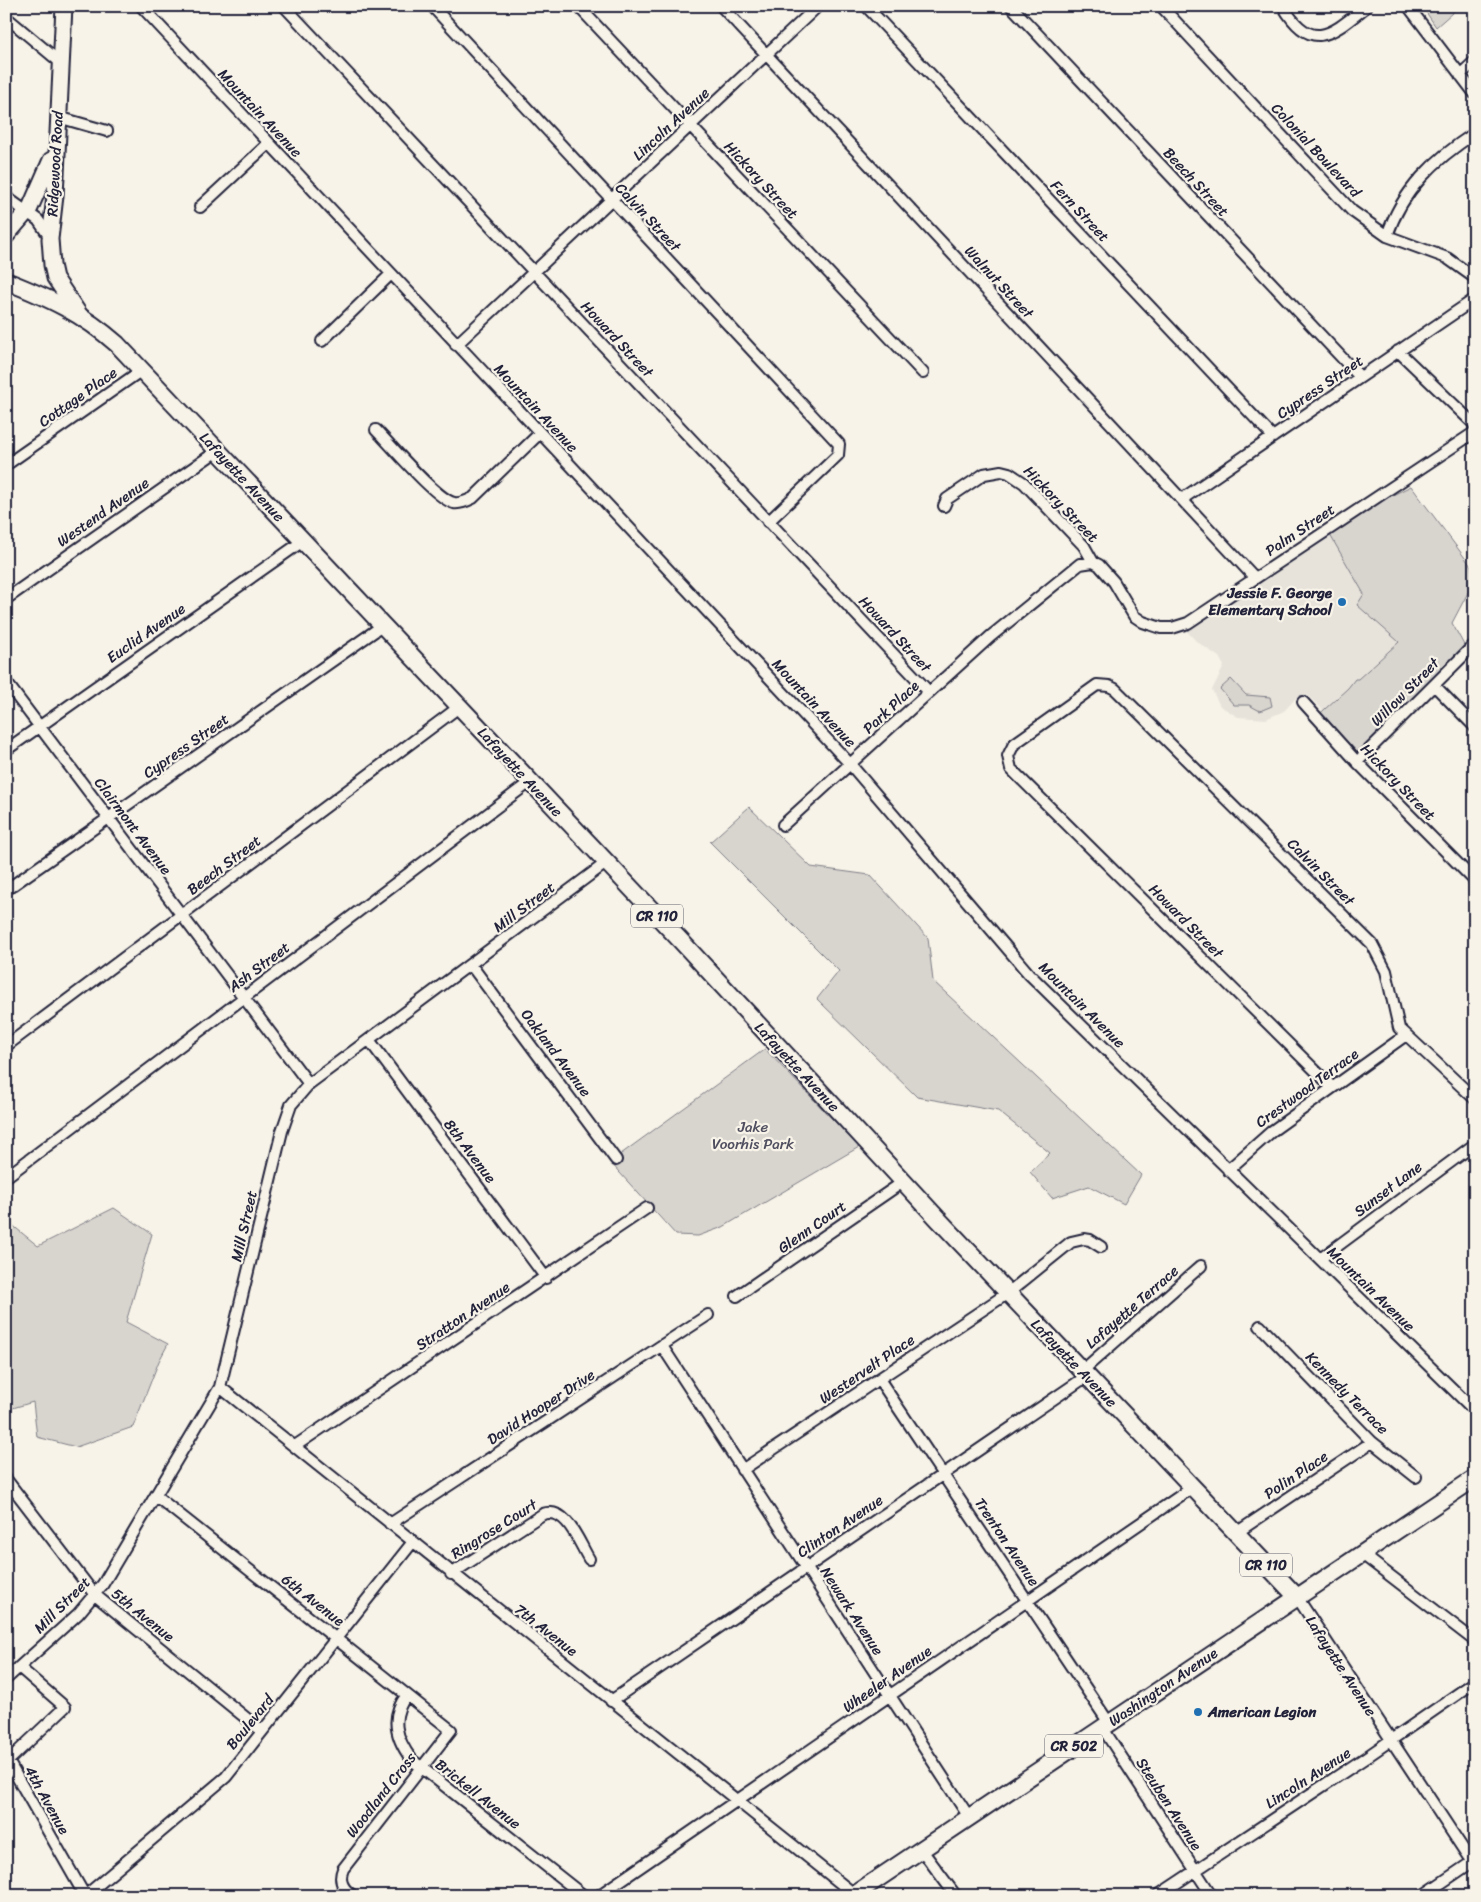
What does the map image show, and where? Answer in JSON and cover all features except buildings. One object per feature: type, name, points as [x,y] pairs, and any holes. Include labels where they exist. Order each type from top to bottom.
[{"type":"main road","name":"Ridgewood Road","points":[[64,6],[50,239],[55,278],[74,311]]},
{"type":"main road","points":[[6,236],[26,213],[43,182],[56,144]]},
{"type":"main road","name":"Lafayette Avenue","points":[[6,281],[74,311],[117,344],[606,863],[903,1182],[1297,1597]]},
{"type":"main road","name":"Washington Avenue","points":[[853,1895],[1475,1478]]},
{"type":"street","name":"Mountain Avenue","points":[[140,6],[850,764],[921,844],[1006,949],[1228,1170],[1475,1410]]},
{"type":"street","name":"Howard Street","points":[[284,6],[928,692]]},
{"type":"street","name":"Calvin Street","points":[[432,6],[839,444],[840,450],[838,455],[768,522]]},
{"type":"street","name":"Hickory Street","points":[[578,6],[923,373]]},
{"type":"street","name":"Walnut Street","points":[[721,6],[1255,578]]},
{"type":"street","name":"Lincoln Avenue","points":[[456,345],[818,6]]},
{"type":"street","name":"Fern Street","points":[[866,6],[1273,437]]},
{"type":"street","name":"Beech Street","points":[[1011,6],[1360,377]]},
{"type":"street","name":"Colonial Boulevard","points":[[1161,6],[1352,211],[1387,236],[1447,258],[1475,278]]},
{"type":"street","points":[[1283,6],[1292,22],[1301,30],[1320,35],[1337,30],[1367,6]]},
{"type":"street","points":[[1408,6],[1475,94]]},
{"type":"street","points":[[6,17],[61,63]]},
{"type":"street","points":[[1460,75],[1475,61]]},
{"type":"street","points":[[58,117],[107,131]]},
{"type":"street","points":[[1387,236],[1398,207],[1421,176],[1440,158],[1475,133]]},
{"type":"street","points":[[200,207],[268,144]]},
{"type":"street","points":[[6,197],[44,225],[50,239]]},
{"type":"street","points":[[322,341],[390,275]]},
{"type":"street","name":"Cypress Street","points":[[1182,499],[1475,299]]},
{"type":"street","points":[[1398,352],[1475,424]]},
{"type":"street","name":"Cottage Place","points":[[6,465],[142,370]]},
{"type":"street","points":[[376,430],[435,491],[454,503],[464,502],[472,498],[540,433]]},
{"type":"street","name":"Palm Street","points":[[1137,618],[1152,626],[1162,628],[1182,626],[1475,432]]},
{"type":"street","name":"Westend Avenue","points":[[6,599],[217,451]]},
{"type":"street","name":"Hickory Street","points":[[944,506],[947,499],[984,474],[1001,471],[1009,473],[1024,483],[1084,546],[1093,562],[1100,565],[1114,582],[1127,607],[1137,618]]},
{"type":"street","name":"Euclid Avenue","points":[[6,750],[303,541]]},
{"type":"street","name":"Park Place","points":[[783,825],[991,636],[1080,564],[1093,562]]},
{"type":"street","name":"Cypress Street","points":[[6,890],[382,626]]},
{"type":"street","name":"Willow Street","points":[[1357,762],[1475,644]]},
{"type":"street","name":"Clairmont Avenue","points":[[6,682],[309,1084]]},
{"type":"street","name":"Howard Street","points":[[1111,687],[1097,685],[1014,744],[1010,750],[1008,763],[1011,769],[1332,1087]]},
{"type":"street","points":[[1434,685],[1475,727]]},
{"type":"street","name":"Calvin Street","points":[[1111,687],[1372,944],[1386,971],[1399,1028],[1475,1099]]},
{"type":"street","name":"Hickory Street","points":[[1303,702],[1357,762],[1475,882]]},
{"type":"street","name":"Beech Street","points":[[6,1046],[459,707]]},
{"type":"street","name":"Ash Street","points":[[6,1176],[530,782]]},
{"type":"street","name":"Mill Street","points":[[6,1679],[78,1614],[95,1595],[220,1387],[286,1114],[298,1094],[606,863]]},
{"type":"street","name":"Oakland Avenue","points":[[471,965],[616,1160]]},
{"type":"street","name":"Crestwood Terrace","points":[[1228,1170],[1272,1131],[1406,1034]]},
{"type":"street","name":"8th Avenue","points":[[370,1041],[546,1278]]},
{"type":"street","name":"Sunset Lane","points":[[1320,1259],[1475,1144]]},
{"type":"street","name":"Glenn Court","points":[[737,1296],[903,1182]]},
{"type":"street","name":"Stratton Avenue","points":[[295,1446],[647,1208]]},
{"type":"street","name":"Westervelt Place","points":[[742,1470],[1008,1293],[1071,1242],[1084,1239],[1090,1240],[1101,1247]]},
{"type":"street","name":"Lafayette Terrace","points":[[1085,1373],[1202,1266]]},
{"type":"street","name":"David Hooper Drive","points":[[390,1524],[708,1315]]},
{"type":"street","name":"Kennedy Terrace","points":[[1260,1326],[1372,1442],[1416,1477]]},
{"type":"street","name":"Newark Avenue","points":[[662,1346],[969,1817]]},
{"type":"street","name":"Clinton Avenue","points":[[611,1701],[943,1474],[1085,1373]]},
{"type":"street","name":"Trenton Avenue","points":[[879,1379],[1028,1601],[1106,1725]]},
{"type":"street","name":"7th Avenue","points":[[220,1387],[853,1895]]},
{"type":"street","name":"Polin Place","points":[[1236,1533],[1372,1442]]},
{"type":"street","name":"5th Avenue","points":[[6,1479],[95,1595],[262,1731]]},
{"type":"street","name":"Wheeler Avenue","points":[[598,1896],[1193,1487]]},
{"type":"street","name":"6th Avenue","points":[[156,1496],[451,1730]]},
{"type":"street","name":"Ringrose Court","points":[[451,1574],[543,1514],[552,1512],[564,1518],[589,1560]]},
{"type":"street","name":"Boulevard","points":[[85,1896],[226,1777],[412,1543]]},
{"type":"street","points":[[1362,1554],[1475,1641]]},
{"type":"street","name":"Lafayette Avenue","points":[[1297,1597],[1390,1741],[1474,1864]]},
{"type":"street","name":"4th Avenue","points":[[20,1667],[65,1708],[8,1761],[85,1896]]},
{"type":"street","name":"Lincoln Avenue","points":[[1156,1896],[1390,1741],[1475,1682]]},
{"type":"street","name":"Brickell Avenue","points":[[407,1694],[398,1709],[396,1728],[403,1748],[421,1768],[584,1896]]},
{"type":"street","name":"Steuben Avenue","points":[[1106,1725],[1212,1896]]},
{"type":"street","name":"Woodland Cross","points":[[353,1896],[346,1891],[341,1880],[343,1869],[451,1730]]},
{"type":"street","points":[[921,1849],[956,1896]]},
{"type":"street","points":[[1422,1896],[1474,1864]]},
{"type":"shaded area","name":"Jessie F. George Elementary School","points":[[1411,486],[1471,566],[1473,583],[1452,623],[1464,645],[1323,710],[1307,695],[1297,697],[1284,711],[1266,719],[1238,717],[1220,706],[1212,690],[1224,666],[1219,657],[1196,641],[1182,626],[1320,534]]},
{"type":"green space","points":[[1422,6],[1460,6],[1436,27]]},
{"type":"green space","points":[[1411,486],[1471,566],[1473,583],[1452,623],[1464,645],[1398,718],[1358,758],[1314,719],[1348,688],[1355,679],[1358,679],[1399,642],[1357,605],[1364,594],[1326,528]]},
{"type":"green space","points":[[1231,679],[1246,695],[1270,697],[1272,706],[1260,711],[1249,705],[1234,705],[1220,689]]},
{"type":"green space","points":[[749,807],[811,867],[870,875],[928,938],[933,981],[1141,1175],[1124,1204],[1089,1186],[1052,1198],[1030,1172],[1050,1153],[998,1111],[917,1097],[817,999],[839,971],[710,842]]},
{"type":"green space","name":"Jake Voorhis Park","points":[[765,1049],[859,1147],[723,1227],[698,1236],[676,1235],[610,1162]]},
{"type":"green space","points":[[114,1208],[152,1234],[126,1322],[168,1344],[159,1361],[133,1427],[76,1447],[37,1437],[33,1402],[6,1410],[6,1220],[38,1246]]},
{"type":"place","name":"Jessie F. George Elementary School","points":[[1342,602]]},
{"type":"place","name":"American Legion","points":[[1198,1712]]}]
